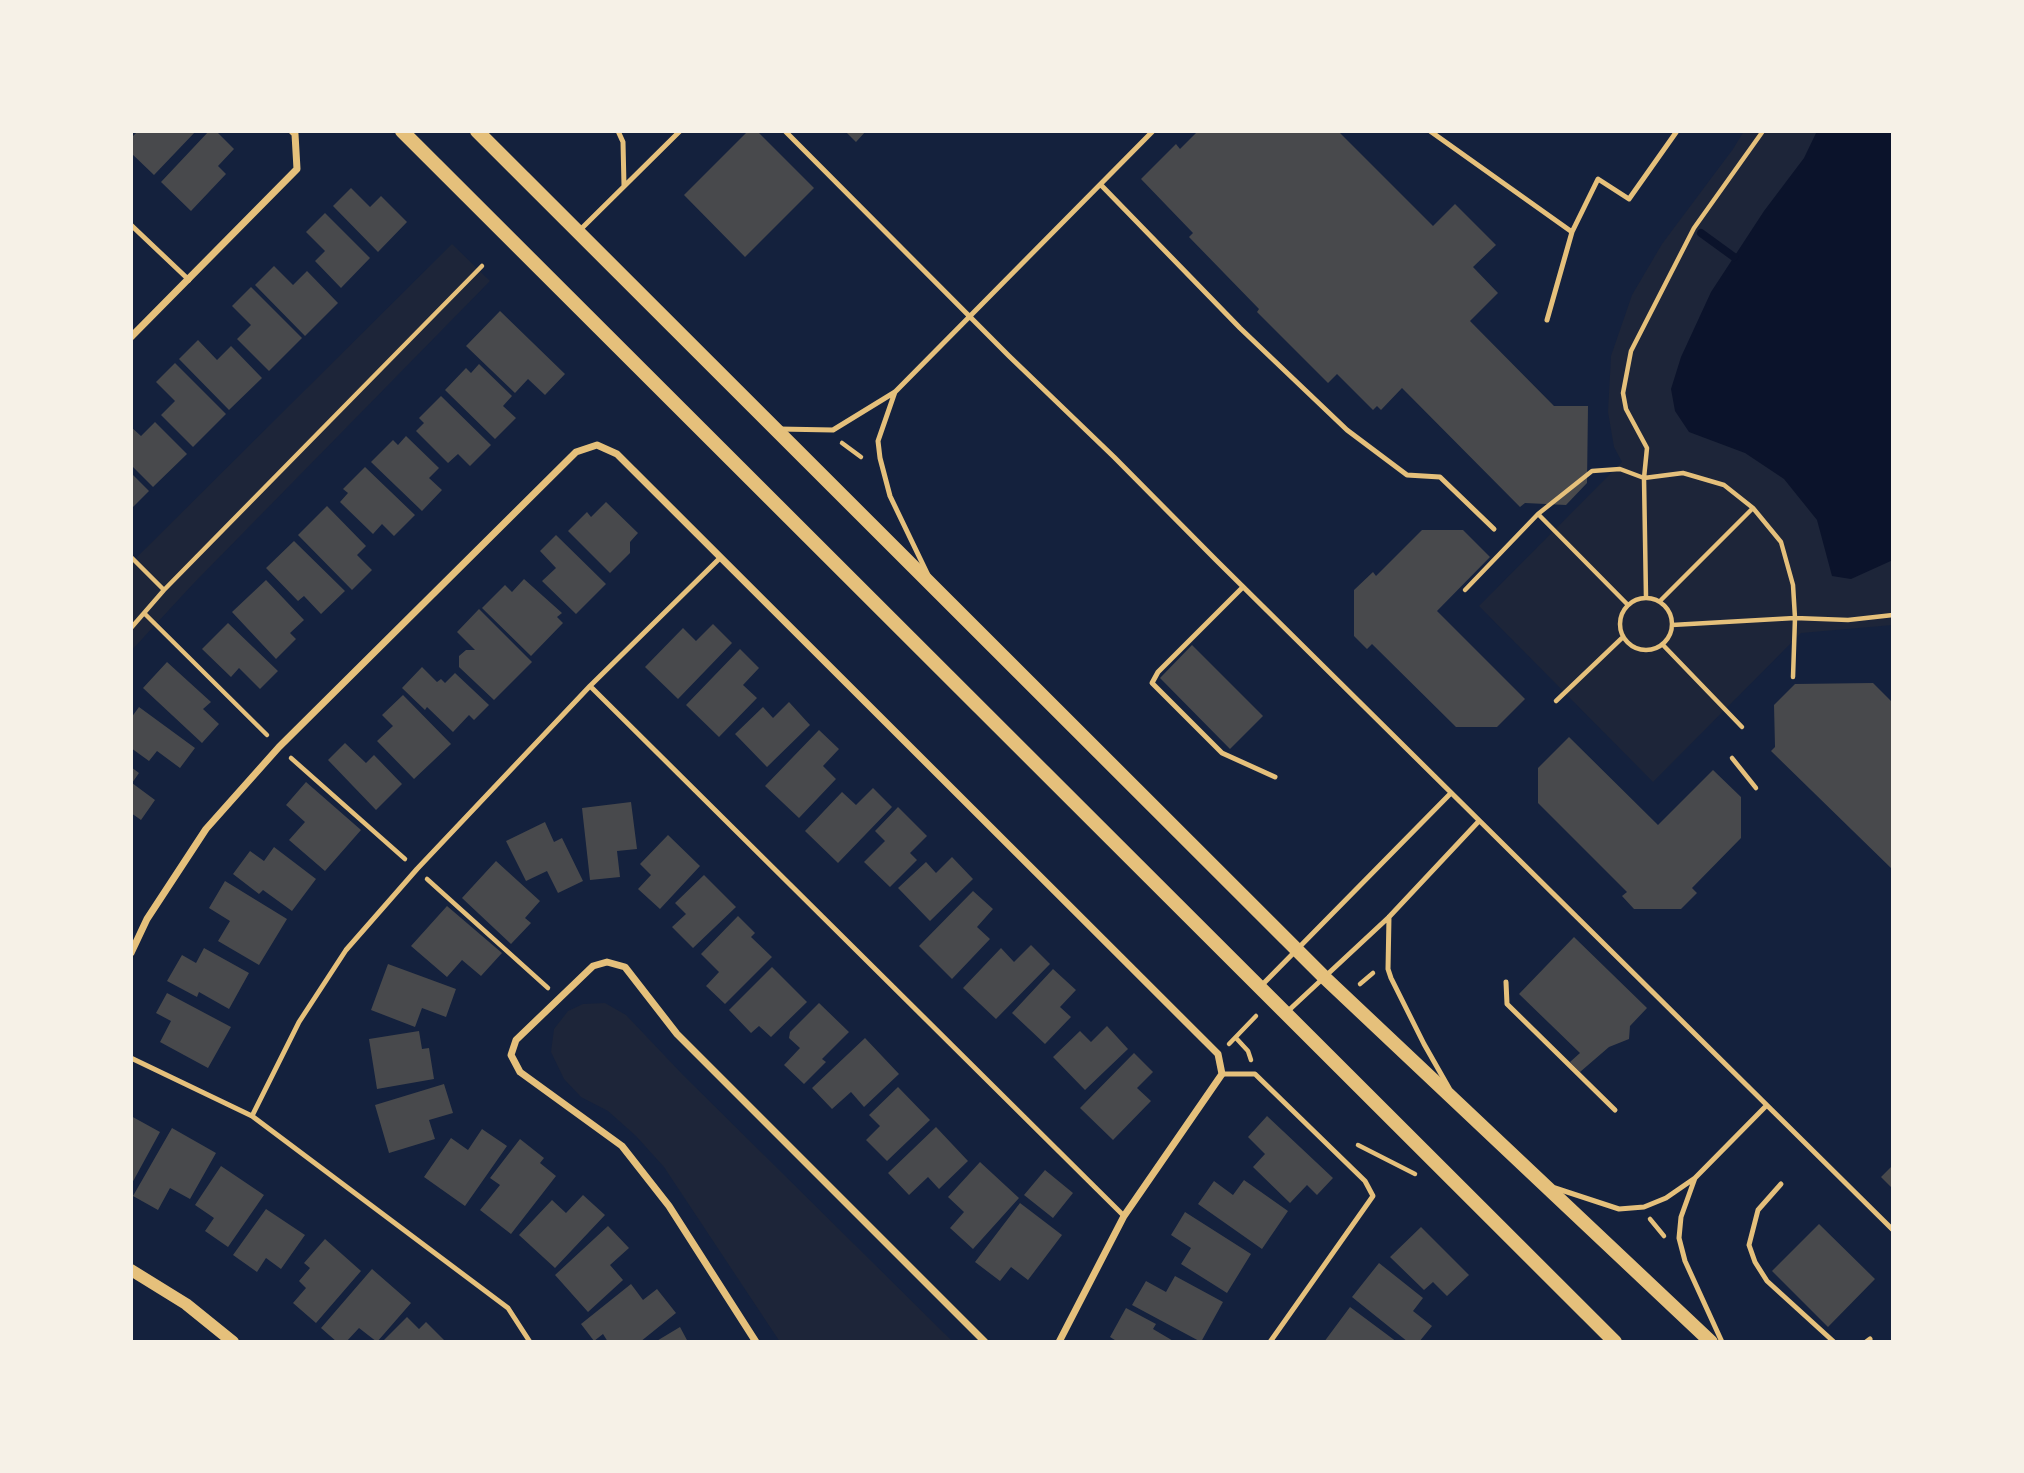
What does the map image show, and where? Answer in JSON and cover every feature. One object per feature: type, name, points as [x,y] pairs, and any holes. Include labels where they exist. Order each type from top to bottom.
[{"type":"main road","points":[[402,131],[1615,1342]]},
{"type":"main road","points":[[477,131],[1324,977],[1711,1342]]},
{"type":"street","points":[[131,337],[297,169],[295,134],[292,131]]},
{"type":"street","points":[[131,953],[147,919],[206,830],[279,747],[576,452],[597,446],[617,454],[1218,1054],[1222,1074],[1124,1216],[1059,1342]]},
{"type":"street","points":[[756,1342],[669,1206],[622,1146],[520,1072],[511,1055],[516,1040],[593,966],[607,962],[625,967],[677,1034],[985,1342]]},
{"type":"street","points":[[131,1270],[186,1304],[233,1342]]},
{"type":"lane","points":[[618,131],[623,142],[624,186]]},
{"type":"lane","points":[[577,232],[680,131]]},
{"type":"lane","points":[[785,131],[1893,1230]]},
{"type":"lane","points":[[776,429],[833,430],[895,392],[1153,131]]},
{"type":"lane","points":[[1430,131],[1572,232]]},
{"type":"lane","points":[[1546,320],[1572,232],[1598,179],[1629,199],[1677,131]]},
{"type":"lane","points":[[1101,185],[1240,328],[1347,429],[1407,475],[1440,477],[1494,528]]},
{"type":"lane","points":[[131,225],[189,280]]},
{"type":"lane","points":[[895,392],[878,441],[880,458],[890,496],[934,586]]},
{"type":"lane","points":[[252,1116],[299,1022],[346,950],[417,869],[590,686],[720,558]]},
{"type":"lane","points":[[1243,587],[1158,672],[1152,684],[1222,753],[1275,776]]},
{"type":"lane","points":[[590,686],[1124,1216]]},
{"type":"lane","points":[[1259,987],[1451,793]]},
{"type":"lane","points":[[1286,1013],[1389,917],[1479,821]]},
{"type":"lane","points":[[1389,917],[1388,969],[1391,978],[1424,1044],[1460,1105]]},
{"type":"lane","points":[[1506,982],[1507,1004],[1615,1110]]},
{"type":"lane","points":[[131,1058],[252,1116],[508,1308],[530,1342]]},
{"type":"lane","points":[[1222,1074],[1255,1074],[1366,1181],[1373,1196],[1270,1342]]},
{"type":"lane","points":[[1547,1185],[1619,1209],[1645,1206],[1666,1198],[1695,1178],[1766,1106]]},
{"type":"lane","points":[[1695,1178],[1681,1217],[1679,1238],[1685,1261],[1722,1342]]},
{"type":"lane","points":[[1781,1184],[1758,1210],[1749,1245],[1752,1254],[1767,1282],[1834,1342]]},
{"type":"path","points":[[1646,597],[1644,478],[1647,448],[1626,409],[1623,393],[1630,351],[1694,228],[1763,131]]},
{"type":"path","points":[[131,628],[164,590],[482,266]]},
{"type":"path","points":[[837,439],[861,457]]},
{"type":"path","points":[[1465,590],[1538,514],[1592,471],[1620,469],[1644,478],[1683,473],[1724,485],[1753,508],[1781,542],[1793,585],[1793,677]]},
{"type":"path","points":[[1661,600],[1753,508]]},
{"type":"path","points":[[1538,514],[1628,605]]},
{"type":"path","points":[[131,556],[164,590]]},
{"type":"path","points":[[1646,597],[1661,600],[1670,612],[1671,634],[1663,645],[1647,650],[1633,648],[1623,637],[1619,617],[1636,599],[1646,597]]},
{"type":"path","points":[[144,614],[279,747]]},
{"type":"path","points":[[1672,625],[1795,618],[1848,620],[1893,615]]},
{"type":"path","points":[[1556,701],[1623,637]]},
{"type":"path","points":[[1663,645],[1742,727]]},
{"type":"path","points":[[1732,758],[1756,788]]},
{"type":"path","points":[[1360,984],[1373,973],[1366,966]]},
{"type":"path","points":[[1243,1031],[1256,1016]]},
{"type":"path","points":[[1236,1038],[1248,1051],[1255,1074]]},
{"type":"path","points":[[1358,1145],[1415,1174]]},
{"type":"path","points":[[1648,1215],[1651,1223],[1670,1242]]},
{"type":"shaded area","points":[[1744,131],[1893,131],[1893,625],[1801,633],[1653,782],[1479,606],[1622,462],[1614,447],[1608,412],[1611,356],[1632,295],[1662,244]]},
{"type":"shaded area","points":[[1817,131],[1893,131],[1893,560],[1851,579],[1832,576],[1817,520],[1784,479],[1745,453],[1689,432],[1675,411],[1671,389],[1681,357],[1711,292],[1764,211],[1804,158]]},
{"type":"shaded area","points":[[452,244],[490,281],[193,584],[131,651],[131,563]]},
{"type":"shaded area","points":[[605,1003],[626,1015],[683,1075],[953,1342],[780,1342],[664,1167],[636,1136],[608,1111],[581,1097],[564,1079],[551,1052],[554,1029],[568,1011],[583,1004]]},
{"type":"building","points":[[138,131],[196,131],[154,175],[131,153],[131,138]]},
{"type":"building","points":[[209,131],[216,131],[234,149],[218,166],[226,174],[191,211],[161,182]]},
{"type":"building","points":[[748,131],[757,131],[814,188],[745,257],[684,195]]},
{"type":"building","points":[[845,131],[866,131],[856,142]]},
{"type":"building","points":[[1198,131],[1338,131],[1433,226],[1455,204],[1496,245],[1473,267],[1498,293],[1470,321],[1554,406],[1588,406],[1587,483],[1566,505],[1525,503],[1520,507],[1402,388],[1381,410],[1377,406],[1373,410],[1337,374],[1328,383],[1257,312],[1259,309],[1189,237],[1193,233],[1141,179],[1176,144],[1180,149]]},
{"type":"building","points":[[351,188],[370,207],[381,196],[407,222],[378,252],[333,206]]},
{"type":"building","points":[[325,213],[370,258],[341,288],[315,261],[325,251],[306,232]]},
{"type":"building","points":[[274,266],[293,285],[307,271],[338,303],[305,336],[255,285]]},
{"type":"building","points":[[251,287],[302,338],[269,371],[237,339],[251,325],[232,306]]},
{"type":"building","points":[[500,311],[565,374],[545,395],[528,379],[515,393],[466,346]]},
{"type":"building","points":[[198,340],[217,360],[231,346],[262,378],[229,410],[179,359]]},
{"type":"building","points":[[175,363],[226,414],[193,447],[161,415],[175,401],[156,382]]},
{"type":"building","points":[[479,364],[512,396],[503,406],[516,418],[495,439],[445,390],[466,368],[471,373]]},
{"type":"building","points":[[441,396],[491,445],[470,466],[458,454],[448,463],[416,431],[424,423],[419,418]]},
{"type":"building","points":[[155,422],[187,454],[153,487],[131,465],[131,427],[141,436]]},
{"type":"building","points":[[406,436],[439,468],[429,478],[442,490],[422,511],[371,462],[393,440],[398,445]]},
{"type":"building","points":[[365,467],[415,515],[394,536],[382,524],[373,534],[340,502],[348,493],[343,489]]},
{"type":"building","points":[[131,473],[149,491],[131,509]]},
{"type":"building","points":[[606,502],[638,533],[630,542],[630,553],[610,573],[568,531],[587,512],[591,517]]},
{"type":"building","points":[[327,506],[366,546],[357,555],[372,570],[352,590],[298,535]]},
{"type":"building","points":[[1422,530],[1463,530],[1490,557],[1437,611],[1525,699],[1497,727],[1456,727],[1372,644],[1367,649],[1354,636],[1354,590],[1373,572],[1376,576]]},
{"type":"building","points":[[556,535],[606,584],[576,614],[542,581],[556,568],[540,551]]},
{"type":"building","points":[[294,541],[345,591],[321,614],[304,596],[298,601],[266,568]]},
{"type":"building","points":[[524,579],[562,613],[557,617],[563,623],[531,656],[482,608],[505,585],[512,592]]},
{"type":"building","points":[[266,580],[304,620],[290,633],[296,639],[276,659],[232,612]]},
{"type":"building","points":[[479,609],[532,662],[494,700],[459,667],[459,656],[466,650],[475,650],[457,632]]},
{"type":"building","points":[[228,623],[278,671],[260,689],[239,668],[231,677],[202,649]]},
{"type":"building","points":[[713,624],[732,643],[678,699],[645,667],[683,628],[696,641]]},
{"type":"building","points":[[1192,645],[1263,716],[1230,749],[1160,678]]},
{"type":"building","points":[[740,649],[759,668],[743,685],[757,698],[719,737],[686,705]]},
{"type":"building","points":[[167,662],[211,702],[203,709],[219,724],[202,743],[143,688]]},
{"type":"building","points":[[422,667],[437,682],[441,679],[445,683],[455,673],[489,705],[474,720],[469,715],[453,732],[402,688]]},
{"type":"building","points":[[1873,683],[1893,703],[1893,870],[1771,751],[1775,747],[1774,705],[1795,684]]},
{"type":"building","points":[[403,695],[451,744],[414,779],[377,741],[393,726],[382,715]]},
{"type":"building","points":[[789,702],[810,725],[767,767],[735,734],[763,707],[773,718]]},
{"type":"building","points":[[139,707],[195,748],[180,768],[157,751],[149,761],[131,748],[131,718]]},
{"type":"building","points":[[819,730],[839,749],[823,766],[836,779],[799,818],[765,786]]},
{"type":"building","points":[[1569,737],[1658,825],[1713,770],[1741,797],[1741,838],[1692,888],[1697,893],[1681,909],[1634,909],[1622,896],[1627,892],[1538,803],[1538,768]]},
{"type":"building","points":[[345,743],[366,763],[374,755],[402,784],[376,810],[328,760]]},
{"type":"building","points":[[131,767],[139,773],[132,783],[155,800],[141,820],[131,813]]},
{"type":"building","points":[[306,782],[361,830],[325,871],[289,840],[305,822],[286,805]]},
{"type":"building","points":[[873,788],[892,807],[838,863],[805,831],[842,792],[856,805]]},
{"type":"building","points":[[631,802],[637,849],[617,851],[620,877],[590,880],[582,808]]},
{"type":"building","points":[[898,807],[927,836],[910,853],[917,860],[890,887],[864,862],[885,841],[875,831]]},
{"type":"building","points":[[545,822],[554,842],[562,838],[583,881],[558,893],[547,871],[526,881],[506,841]]},
{"type":"building","points":[[668,835],[700,866],[660,909],[638,889],[651,875],[640,864]]},
{"type":"building","points":[[274,847],[316,879],[292,911],[263,890],[259,894],[233,874],[250,851],[264,861]]},
{"type":"building","points":[[952,857],[973,879],[930,921],[898,888],[926,862],[936,873]]},
{"type":"building","points":[[496,861],[540,901],[525,918],[531,923],[511,944],[462,898]]},
{"type":"building","points":[[704,875],[736,907],[693,948],[672,927],[686,914],[675,903]]},
{"type":"building","points":[[225,881],[287,919],[259,965],[218,941],[230,921],[209,908]]},
{"type":"building","points":[[973,891],[993,909],[977,927],[990,939],[952,979],[919,946]]},
{"type":"building","points":[[447,906],[502,953],[481,976],[462,960],[447,977],[411,946]]},
{"type":"building","points":[[738,916],[755,933],[751,937],[772,957],[725,1004],[706,986],[719,972],[701,954]]},
{"type":"building","points":[[1574,937],[1647,1008],[1630,1026],[1629,1039],[1609,1047],[1580,1072],[1570,1062],[1580,1053],[1519,994]]},
{"type":"building","points":[[1031,945],[1050,964],[996,1019],[963,988],[1001,948],[1014,962]]},
{"type":"building","points":[[204,948],[249,973],[229,1009],[199,992],[197,997],[167,981],[182,955],[196,963]]},
{"type":"building","points":[[388,964],[456,989],[446,1017],[422,1008],[415,1027],[371,1010]]},
{"type":"building","points":[[772,967],[807,1002],[771,1037],[759,1026],[751,1033],[729,1010]]},
{"type":"building","points":[[1053,969],[1076,990],[1060,1007],[1071,1017],[1045,1044],[1012,1013]]},
{"type":"building","points":[[167,993],[231,1027],[208,1068],[160,1042],[171,1021],[156,1013]]},
{"type":"building","points":[[819,1003],[849,1032],[822,1059],[826,1062],[804,1084],[784,1065],[800,1048],[789,1038],[790,1032]]},
{"type":"building","points":[[1107,1026],[1128,1049],[1085,1090],[1053,1057],[1080,1031],[1091,1042]]},
{"type":"building","points":[[419,1031],[422,1049],[429,1048],[434,1079],[377,1089],[369,1039]]},
{"type":"building","points":[[865,1038],[899,1074],[864,1107],[851,1092],[832,1109],[812,1088]]},
{"type":"building","points":[[1134,1053],[1153,1072],[1137,1088],[1151,1101],[1113,1140],[1080,1108]]},
{"type":"building","points":[[444,1084],[453,1113],[429,1120],[435,1139],[389,1153],[375,1105]]},
{"type":"building","points":[[898,1087],[930,1120],[887,1161],[866,1140],[880,1126],[869,1115]]},
{"type":"building","points":[[131,1116],[160,1132],[131,1185]]},
{"type":"building","points":[[1267,1116],[1333,1178],[1317,1195],[1307,1185],[1290,1203],[1253,1167],[1265,1154],[1248,1137]]},
{"type":"building","points":[[936,1127],[968,1161],[939,1189],[928,1177],[909,1195],[888,1173]]},
{"type":"building","points":[[172,1128],[216,1153],[190,1199],[170,1188],[158,1210],[133,1196]]},
{"type":"building","points":[[482,1129],[507,1146],[465,1206],[424,1177],[451,1138],[468,1150]]},
{"type":"building","points":[[520,1139],[544,1158],[540,1163],[556,1176],[511,1234],[480,1210],[500,1185],[490,1178]]},
{"type":"building","points":[[980,1162],[1019,1198],[973,1249],[950,1228],[964,1212],[948,1197]]},
{"type":"building","points":[[1893,1165],[1893,1189],[1881,1177]]},
{"type":"building","points":[[221,1166],[264,1195],[228,1247],[205,1231],[214,1218],[195,1205]]},
{"type":"building","points":[[1045,1170],[1073,1193],[1053,1218],[1024,1195]]},
{"type":"building","points":[[1244,1180],[1288,1211],[1262,1249],[1198,1204],[1214,1181],[1233,1195]]},
{"type":"building","points":[[583,1195],[605,1215],[555,1268],[519,1235],[552,1200],[566,1213]]},
{"type":"building","points":[[1020,1203],[1062,1235],[1028,1280],[1011,1267],[1000,1281],[975,1262]]},
{"type":"building","points":[[266,1209],[305,1235],[281,1269],[266,1258],[257,1272],[233,1255]]},
{"type":"building","points":[[1185,1212],[1251,1254],[1227,1293],[1181,1264],[1191,1248],[1171,1235]]},
{"type":"building","points":[[1819,1224],[1875,1279],[1828,1327],[1772,1271]]},
{"type":"building","points":[[608,1226],[629,1248],[610,1265],[623,1280],[588,1312],[555,1275]]},
{"type":"building","points":[[1421,1227],[1469,1275],[1447,1296],[1433,1282],[1424,1290],[1390,1257]]},
{"type":"building","points":[[325,1239],[361,1271],[316,1323],[293,1303],[306,1288],[299,1281],[310,1268],[304,1263]]},
{"type":"building","points":[[1379,1263],[1423,1298],[1413,1311],[1432,1326],[1419,1342],[1408,1342],[1352,1297]]},
{"type":"building","points":[[372,1269],[411,1303],[377,1342],[359,1328],[346,1342],[337,1342],[321,1328]]},
{"type":"building","points":[[1175,1276],[1223,1302],[1201,1342],[1132,1305],[1146,1281],[1166,1292]]},
{"type":"building","points":[[631,1284],[643,1300],[657,1289],[676,1313],[640,1342],[608,1342],[603,1334],[594,1341],[581,1324]]},
{"type":"building","points":[[1350,1307],[1397,1342],[1324,1342]]},
{"type":"building","points":[[1126,1308],[1156,1324],[1153,1329],[1175,1342],[1118,1342],[1110,1337]]},
{"type":"building","points":[[407,1317],[419,1329],[426,1322],[446,1342],[382,1342]]},
{"type":"building","points":[[680,1327],[688,1342],[655,1342]]},
{"type":"waterway","points":[[1701,233],[1734,257]]}]
